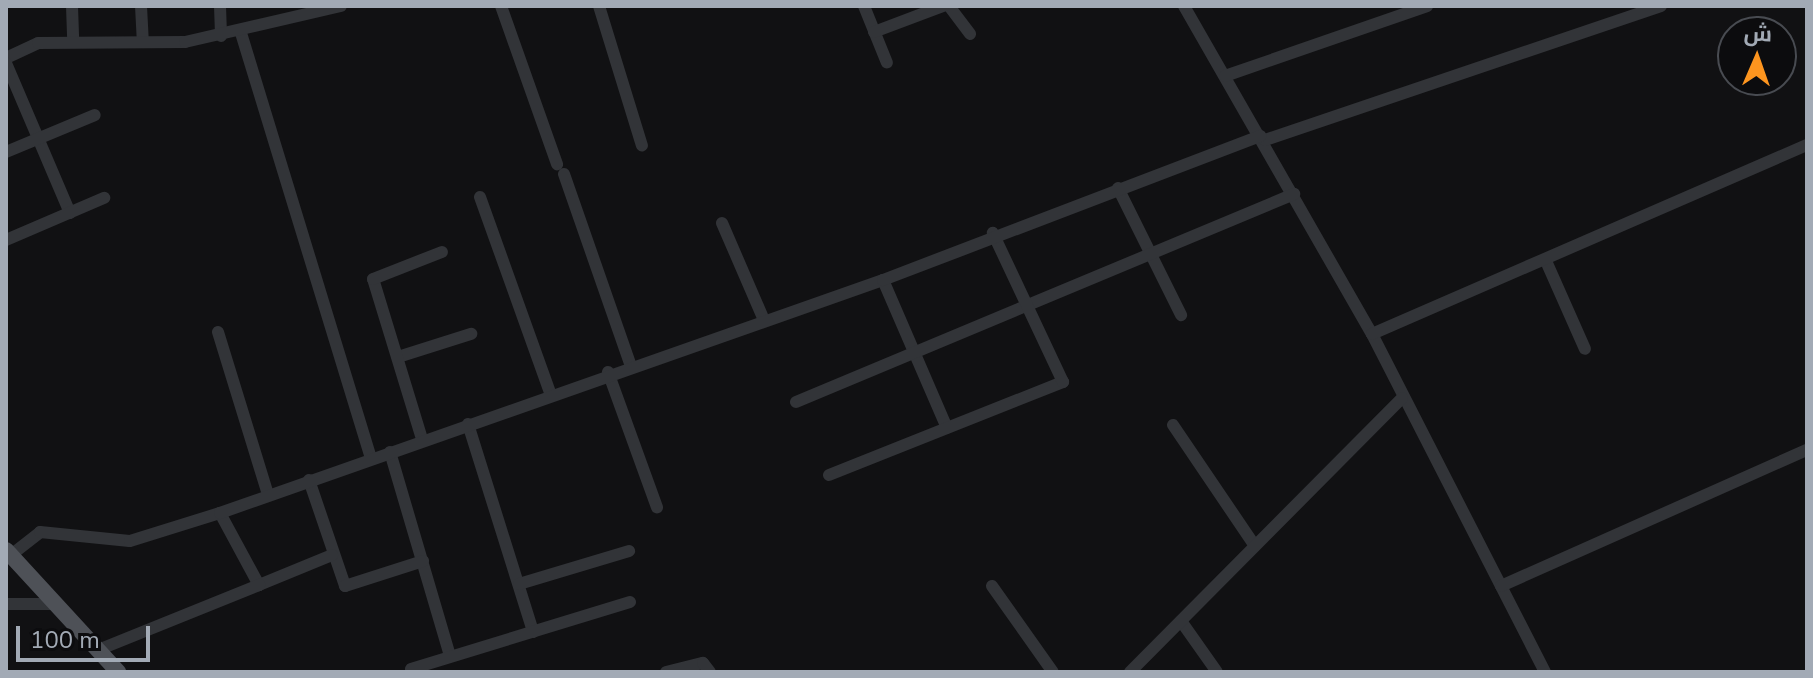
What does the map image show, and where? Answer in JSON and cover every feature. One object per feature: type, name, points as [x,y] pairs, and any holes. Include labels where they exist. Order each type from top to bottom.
[{"type":"main road","points":[[8,552],[118,672]]},
{"type":"street","points":[[72,6],[73,42]]},
{"type":"street","points":[[141,6],[143,42]]},
{"type":"street","points":[[220,6],[221,36]]},
{"type":"street","points":[[70,213],[6,60],[38,43],[143,42],[221,36],[241,33],[313,9],[341,6]]},
{"type":"street","points":[[501,6],[630,364]]},
{"type":"street","points":[[599,6],[642,146]]},
{"type":"street","points":[[864,6],[887,63]]},
{"type":"street","points":[[874,32],[943,6]]},
{"type":"street","points":[[949,6],[970,34]]},
{"type":"street","points":[[1184,6],[1263,138],[1372,334],[1402,398],[1545,672]]},
{"type":"street","points":[[1225,76],[1427,6]]},
{"type":"street","points":[[8,552],[40,532],[130,541],[220,513],[550,392],[883,280],[993,233],[1118,188],[1661,6]]},
{"type":"street","points":[[241,33],[370,456]]},
{"type":"street","points":[[6,152],[95,115]]},
{"type":"street","points":[[1372,334],[1807,145]]},
{"type":"street","points":[[1118,188],[1181,315]]},
{"type":"street","points":[[796,402],[1151,258],[1294,194]]},
{"type":"street","points":[[480,197],[550,392]]},
{"type":"street","points":[[6,240],[104,198]]},
{"type":"street","points":[[722,223],[764,320]]},
{"type":"street","points":[[829,475],[1063,382],[1032,307],[993,233]]},
{"type":"street","points":[[422,439],[374,275],[442,252]]},
{"type":"street","points":[[1546,261],[1585,349]]},
{"type":"street","points":[[883,280],[947,428]]},
{"type":"street","points":[[218,332],[268,495]]},
{"type":"street","points":[[398,357],[471,334]]},
{"type":"street","points":[[608,372],[657,507]]},
{"type":"street","points":[[1130,672],[1402,398]]},
{"type":"street","points":[[468,424],[533,632]]},
{"type":"street","points":[[1173,425],[1255,546]]},
{"type":"street","points":[[390,452],[450,656]]},
{"type":"street","points":[[1501,586],[1806,452]]},
{"type":"street","points":[[309,480],[345,586],[423,561]]},
{"type":"street","points":[[220,513],[259,585]]},
{"type":"street","points":[[519,584],[629,551]]},
{"type":"street","points":[[98,650],[332,555]]},
{"type":"street","points":[[992,586],[1053,672]]},
{"type":"street","points":[[411,669],[630,602]]},
{"type":"street","points":[[6,604],[55,604]]},
{"type":"street","points":[[1181,621],[1217,672]]},
{"type":"street","points":[[666,672],[703,663],[710,672]]}]
